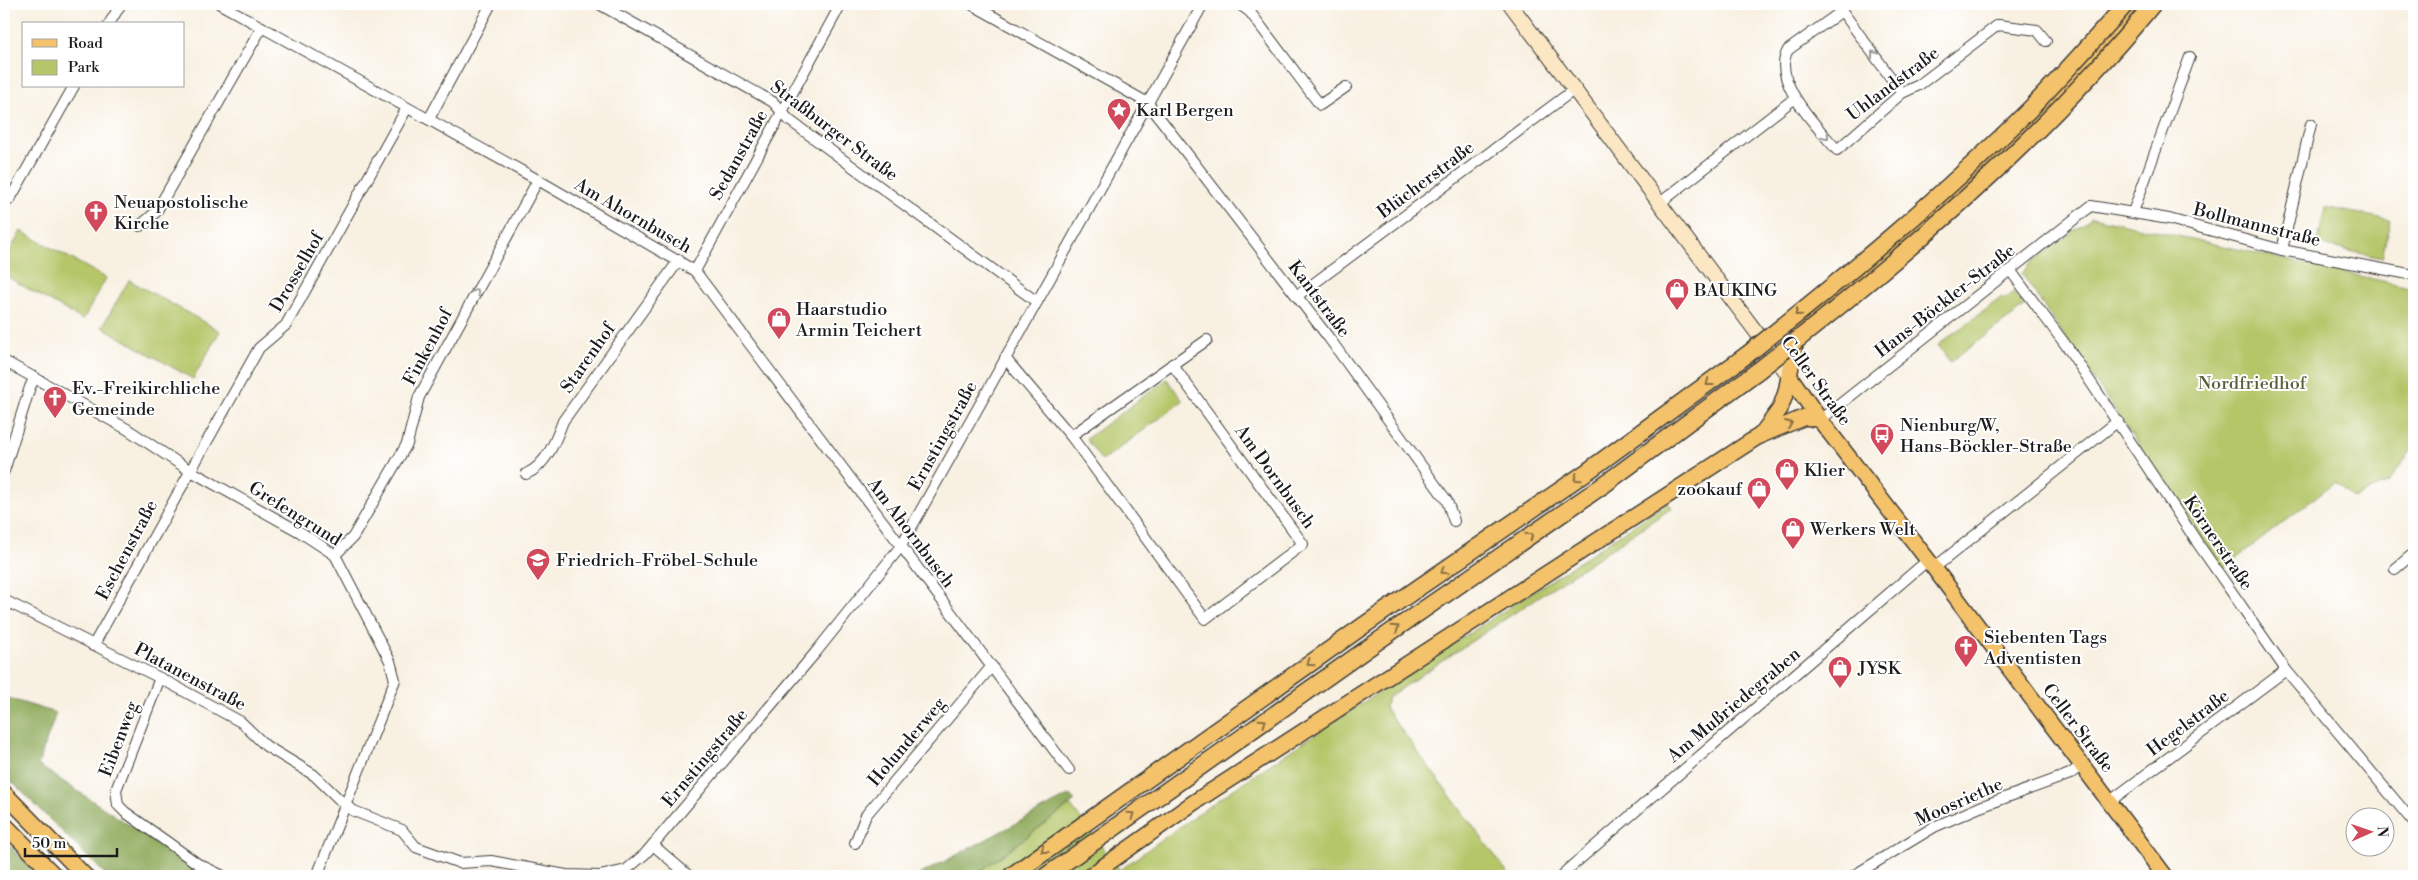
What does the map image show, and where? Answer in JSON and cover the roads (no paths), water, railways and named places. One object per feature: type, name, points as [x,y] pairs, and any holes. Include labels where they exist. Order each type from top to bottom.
[{"type":"highway","points":[[1010,876],[1346,638],[1588,471],[1748,354],[1870,254],[1968,168],[2032,107],[2126,4]]},
{"type":"highway","points":[[1046,876],[1378,641],[1602,486],[1759,370],[1885,268],[1984,182],[2046,120],[2153,4]]},
{"type":"main road","name":"Celler Straße","points":[[1510,4],[1790,377],[1820,420],[1931,564],[2165,876]]},
{"type":"main road","points":[[1759,436],[1780,409],[1790,377],[1796,340],[1828,303],[1916,228],[2033,120],[2076,76],[2139,4]]},
{"type":"main road","points":[[1090,876],[1193,803],[1759,436],[1805,417],[1820,420]]},
{"type":"main road","points":[[4,793],[85,876]]},
{"type":"main road","points":[[4,824],[55,876]]},
{"type":"street","points":[[110,22],[121,4]]},
{"type":"street","name":"Am Ahornbusch","points":[[220,4],[407,108],[429,118],[695,271],[1069,770]]},
{"type":"street","points":[[429,118],[491,4]]},
{"type":"street","name":"Straßburger Straße","points":[[599,4],[774,102],[789,120],[1037,302]]},
{"type":"street","name":"Sedanstraße","points":[[695,271],[842,4]]},
{"type":"street","points":[[972,4],[1148,103]]},
{"type":"street","name":"Ernstingstraße","points":[[345,805],[354,812],[402,830],[416,847],[460,863],[491,861],[566,874],[600,876],[626,870],[653,845],[816,652],[900,546],[1203,4]]},
{"type":"street","points":[[1239,4],[1250,12],[1320,105],[1346,87]]},
{"type":"street","points":[[1660,203],[1795,98],[1788,88],[1784,56],[1788,50],[1842,10],[1902,93]]},
{"type":"street","name":"Uhlandstraße","points":[[1795,98],[1837,150],[1902,93],[1919,85],[1998,25],[2037,30],[2046,41]]},
{"type":"street","points":[[140,226],[156,212],[262,27]]},
{"type":"street","points":[[2133,212],[2190,56]]},
{"type":"street","points":[[4,204],[10,199],[73,88]]},
{"type":"street","name":"Blücherstraße","points":[[1297,296],[1575,90]]},
{"type":"street","name":"Kantstraße","points":[[1148,103],[1297,296],[1447,501],[1454,521]]},
{"type":"street","name":"Drosselhof","points":[[189,470],[259,348],[286,326],[407,108]]},
{"type":"street","points":[[2282,250],[2311,124]]},
{"type":"street","name":"Finkenhof","points":[[335,555],[352,537],[407,444],[419,396],[538,180]]},
{"type":"street","name":"Bollmannstraße","points":[[2091,206],[2169,219],[2282,250],[2414,275]]},
{"type":"street","name":"Hans-Böckler-Straße","points":[[1820,420],[2091,206]]},
{"type":"street","name":"Starenhof","points":[[526,474],[537,470],[556,439],[563,421],[678,260]]},
{"type":"street","name":"Körnerstraße","points":[[2010,270],[2118,421],[2199,545],[2286,670],[2414,823]]},
{"type":"street","points":[[1071,436],[1207,340]]},
{"type":"street","name":"Am Dornbusch","points":[[1005,358],[1071,436],[1205,619],[1303,544],[1172,364]]},
{"type":"street","name":"Grefengrund","points":[[4,361],[126,429],[189,470],[300,532],[335,555],[390,661],[395,680],[345,805]]},
{"type":"street","points":[[4,471],[30,387],[35,377]]},
{"type":"street","name":"Am Mußriedegraben","points":[[1563,876],[1566,871],[1931,564],[2118,421]]},
{"type":"street","name":"Eschenstraße","points":[[94,646],[189,470]]},
{"type":"street","points":[[2395,568],[2414,553]]},
{"type":"street","name":"Platanenstraße","points":[[4,600],[160,678],[241,722],[266,746],[314,775],[345,805]]},
{"type":"street","name":"Holunderweg","points":[[855,843],[866,815],[992,666]]},
{"type":"street","name":"Hegelstraße","points":[[2109,802],[2286,670]]},
{"type":"street","name":"Eibenweg","points":[[160,678],[116,790],[118,805],[198,864],[223,876]]},
{"type":"street","name":"Moosriethe","points":[[1853,876],[1934,827],[1980,807],[2070,774],[2082,765]]},
{"type":"street","points":[[317,876],[345,805]]},
{"type":"street","points":[[653,845],[689,876]]},
{"type":"place","name":"Karl Bergen","points":[[1119,131]]},
{"type":"place","name":"Neuapostolische Kirche","points":[[96,233]]},
{"type":"place","name":"BAUKING","points":[[1677,311]]},
{"type":"place","name":"Haarstudio Armin Teichert","points":[[779,340]]},
{"type":"place","name":"Ev.-Freikirchliche Gemeinde","points":[[55,419]]},
{"type":"place","name":"Nienburg/W, Hans-Böckler-Straße","points":[[1882,456]]},
{"type":"place","name":"Klier","points":[[1787,491]]},
{"type":"place","name":"zookauf","points":[[1759,510]]},
{"type":"place","name":"Werkers Welt","points":[[1793,550]]},
{"type":"place","name":"Friedrich-Fröbel-Schule","points":[[538,581]]},
{"type":"place","name":"Siebenten Tags Adventisten","points":[[1966,668]]},
{"type":"place","name":"JYSK","points":[[1840,689]]},
{"type":"park label","name":"Nordfriedhof","points":[[2252,383]]}]
